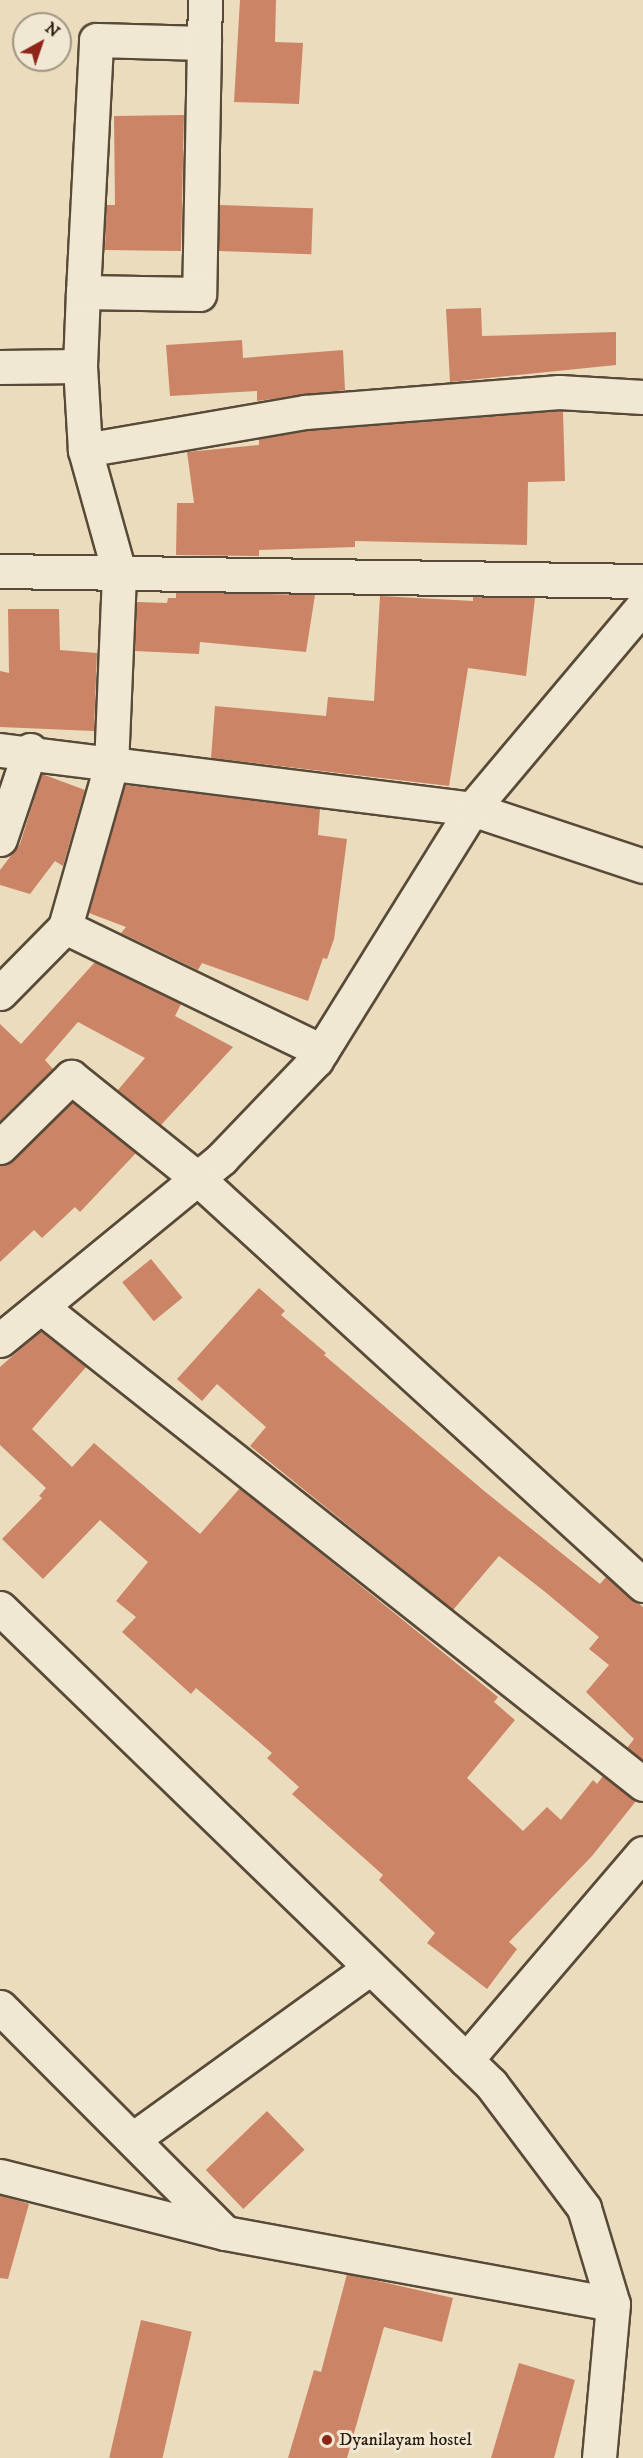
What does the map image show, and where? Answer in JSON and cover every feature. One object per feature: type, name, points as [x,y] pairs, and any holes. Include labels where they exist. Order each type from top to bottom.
[{"type":"street","points":[[83,292],[199,294],[205,0]]},
{"type":"street","points":[[0,993],[65,927],[111,766],[119,572],[85,450],[80,366],[96,40],[204,43]]},
{"type":"street","points":[[0,367],[80,366]]},
{"type":"street","points":[[85,450],[305,412],[559,392],[643,397]]},
{"type":"street","points":[[0,571],[643,581]]},
{"type":"street","points":[[0,1340],[222,1158],[322,1051],[472,808],[643,606]]},
{"type":"street","points":[[0,839],[15,750],[111,766],[472,808],[643,866]]},
{"type":"street","points":[[65,927],[322,1051]]},
{"type":"street","points":[[0,1146],[71,1077],[196,1177],[643,1585]]},
{"type":"street","points":[[40,1307],[643,1784]]},
{"type":"street","points":[[0,1608],[491,2084],[584,2208],[613,2304],[599,2458]]},
{"type":"street","points":[[465,2060],[643,1853]]},
{"type":"street","points":[[133,2139],[369,1968]]},
{"type":"street","points":[[0,2007],[225,2233]]},
{"type":"street","points":[[0,2176],[225,2233],[613,2304]]},
{"type":"building","points":[[240,0],[276,0],[275,42],[303,43],[299,104],[234,102]]},
{"type":"building","points":[[184,115],[181,251],[105,250],[106,205],[115,205],[114,116]]},
{"type":"building","points":[[220,205],[313,208],[311,254],[218,251]]},
{"type":"building","points":[[481,308],[482,336],[616,332],[616,365],[450,382],[446,309]]},
{"type":"building","points":[[242,340],[243,358],[343,350],[345,390],[257,401],[257,391],[170,396],[166,345]]},
{"type":"building","points":[[563,411],[565,481],[528,482],[527,545],[355,541],[355,547],[259,550],[259,556],[176,555],[177,503],[194,503],[187,452],[259,445],[259,439],[307,431]]},
{"type":"building","points":[[176,592],[315,595],[306,652],[200,642],[199,654],[135,651],[137,602],[167,603],[168,598],[176,598]]},
{"type":"building","points":[[380,596],[473,601],[473,597],[535,598],[526,676],[468,668],[449,786],[211,758],[215,706],[326,716],[328,697],[374,701]]},
{"type":"building","points":[[8,609],[59,609],[60,650],[97,653],[94,731],[0,727],[0,671],[9,673]]},
{"type":"building","points":[[42,774],[85,790],[63,866],[55,861],[30,894],[0,885],[0,870],[20,844]]},
{"type":"building","points":[[125,785],[320,809],[318,835],[347,839],[334,939],[327,959],[323,958],[308,1001],[202,963],[198,970],[121,933],[126,927],[89,913]]},
{"type":"building","points":[[95,962],[181,1004],[175,1016],[233,1047],[161,1125],[118,1090],[145,1058],[78,1022],[45,1060],[53,1069],[0,1121],[0,1024],[21,1044]]},
{"type":"building","points":[[72,1102],[136,1153],[80,1212],[75,1207],[42,1238],[34,1230],[0,1262],[0,1165],[13,1160]]},
{"type":"building","points":[[151,1259],[182,1298],[154,1321],[122,1282]]},
{"type":"building","points":[[259,1288],[285,1311],[281,1315],[326,1353],[324,1355],[483,1490],[600,1584],[606,1577],[643,1607],[643,1760],[627,1748],[634,1739],[586,1692],[609,1665],[589,1649],[599,1637],[544,1591],[499,1556],[453,1610],[250,1446],[266,1427],[217,1384],[202,1401],[177,1379]]},
{"type":"building","points":[[41,1331],[86,1367],[32,1429],[72,1467],[94,1443],[200,1534],[240,1488],[498,1697],[494,1702],[515,1720],[467,1778],[523,1831],[547,1807],[561,1820],[593,1780],[597,1784],[603,1776],[636,1801],[592,1856],[509,1942],[517,1949],[487,1989],[427,1943],[435,1933],[379,1880],[383,1875],[292,1794],[299,1787],[267,1758],[272,1753],[196,1688],[191,1694],[122,1632],[136,1617],[116,1601],[148,1562],[100,1520],[43,1579],[2,1539],[42,1498],[39,1496],[46,1488],[0,1445],[0,1367]]},
{"type":"building","points":[[267,2111],[305,2150],[243,2209],[206,2170]]},
{"type":"building","points":[[0,2195],[29,2204],[8,2279],[0,2278]]},
{"type":"building","points":[[347,2274],[453,2298],[442,2342],[384,2327],[347,2458],[288,2458],[314,2370],[321,2372]]},
{"type":"building","points":[[141,2320],[192,2332],[163,2458],[109,2457]]},
{"type":"building","points":[[519,2363],[575,2380],[554,2458],[491,2458]]},
{"type":"place","name":"Dyanilayam hostel","points":[[327,2440]]}]
